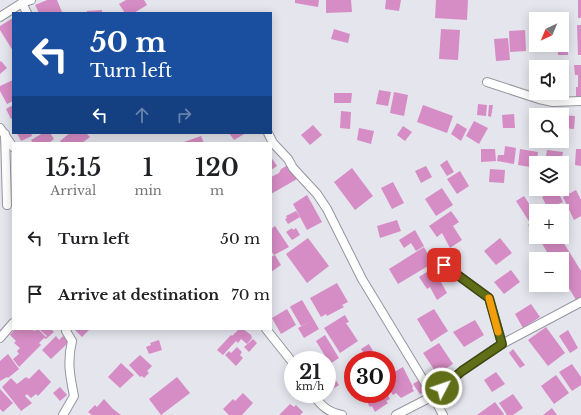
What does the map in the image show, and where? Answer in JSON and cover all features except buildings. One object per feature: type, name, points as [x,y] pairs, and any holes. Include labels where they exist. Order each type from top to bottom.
[{"type":"street","points":[[0,17],[25,1],[27,12]]},
{"type":"street","points":[[487,82],[553,102],[581,101]]},
{"type":"street","points":[[3,131],[12,145]]},
{"type":"street","points":[[3,131],[7,205]]},
{"type":"street","points":[[269,134],[293,168],[317,194],[362,279],[443,415]]},
{"type":"street","points":[[444,265],[489,298],[502,344]]},
{"type":"street","points":[[396,415],[433,396],[462,371],[502,344],[581,302]]},
{"type":"street","points":[[0,338],[12,325]]},
{"type":"street","points":[[64,415],[74,396],[69,371],[69,355],[72,341],[66,330]]},
{"type":"street","points":[[267,330],[284,352]]},
{"type":"street","points":[[320,403],[331,412],[342,415]]},
{"type":"slow traffic","points":[[489,298],[498,332]]},
{"type":"route","points":[[442,388],[462,371],[502,344],[489,298],[444,265]]}]
